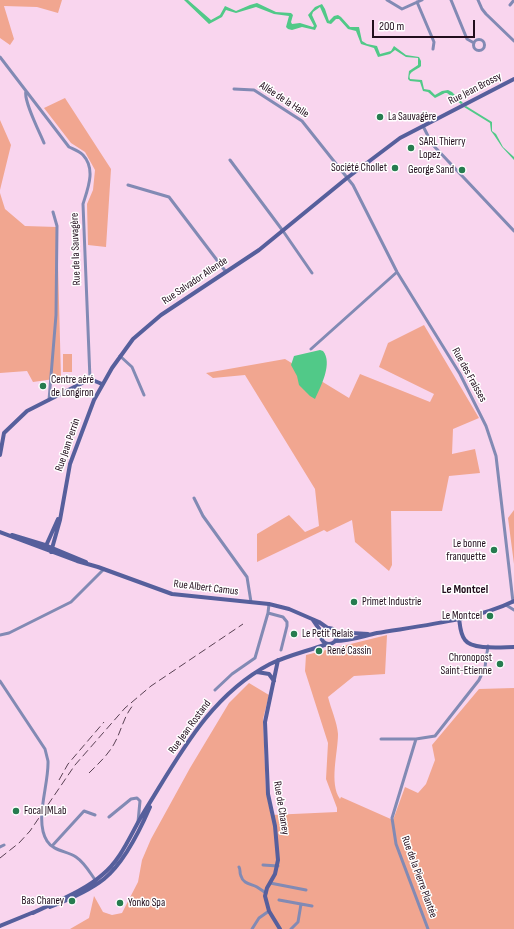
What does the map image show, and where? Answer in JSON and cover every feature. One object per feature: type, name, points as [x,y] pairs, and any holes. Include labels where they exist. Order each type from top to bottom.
[{"type":"street","points":[[388,0],[402,9],[422,0]]},
{"type":"street","points":[[451,0],[467,39],[474,43]]},
{"type":"street","points":[[478,0],[486,14],[514,40]]},
{"type":"street","points":[[510,5],[514,0]]},
{"type":"street","points":[[417,2],[434,42],[433,49]]},
{"type":"street","name":"Rue de la Sauvagère","points":[[0,57],[69,147],[82,154],[90,166],[90,183],[83,204],[90,379]]},
{"type":"street","name":"Rue Jean Brossy","points":[[423,126],[514,79]]},
{"type":"street","name":"Allée de la Halle","points":[[234,89],[254,90],[302,121],[347,178]]},
{"type":"street","points":[[26,91],[26,100],[44,143]]},
{"type":"street","points":[[423,126],[432,144],[514,231]]},
{"type":"street","name":"Rue Salvador Allende","points":[[102,384],[133,339],[162,315],[259,250],[347,178],[400,138],[423,126]]},
{"type":"street","points":[[230,160],[312,273]]},
{"type":"street","name":"Rue des Fraisses","points":[[347,178],[353,185],[397,272],[460,374],[486,426],[496,456],[514,602]]},
{"type":"street","points":[[128,185],[170,197],[226,272]]},
{"type":"street","points":[[49,400],[56,308],[57,226],[53,212]]},
{"type":"street","points":[[311,349],[397,272]]},
{"type":"street","points":[[120,356],[132,367],[144,394]]},
{"type":"street","points":[[0,455],[4,434],[27,411],[90,379],[102,384]]},
{"type":"street","name":"Rue Jean Perrin","points":[[52,550],[70,464],[94,400],[102,384]]},
{"type":"street","points":[[194,498],[203,516],[247,577],[250,602]]},
{"type":"street","name":"Rue Jean Perrin","points":[[45,547],[60,515]]},
{"type":"street","name":"Rue Albert Camus","points":[[0,532],[172,594],[269,604],[290,609],[329,629]]},
{"type":"street","points":[[0,635],[9,633],[71,602],[104,569]]},
{"type":"street","points":[[322,639],[327,644],[332,644],[335,641],[342,641],[369,634],[459,618],[514,602]]},
{"type":"street","points":[[215,690],[232,674],[255,658],[268,613],[269,604]]},
{"type":"street","points":[[506,605],[514,610]]},
{"type":"street","points":[[268,613],[282,617],[287,622],[281,650]]},
{"type":"street","points":[[459,618],[464,639],[468,644],[476,646],[514,648]]},
{"type":"street","name":"Rue Albert Camus","points":[[313,620],[322,633]]},
{"type":"street","points":[[316,647],[322,639],[322,633],[329,629],[335,632],[369,634]]},
{"type":"street","points":[[335,632],[337,638],[335,641]]},
{"type":"street","name":"Rue Jean Rostand","points":[[0,926],[33,913],[110,874],[119,862],[139,823],[181,752],[207,716],[233,688],[256,672],[278,660],[327,644]]},
{"type":"street","points":[[380,739],[416,740],[435,736],[480,680],[485,667],[488,646]]},
{"type":"street","name":"Rue de Chaney","points":[[278,660],[275,681],[265,722],[268,794],[278,846],[278,866],[266,893],[266,902],[269,911],[280,929]]},
{"type":"street","points":[[256,672],[269,674],[275,681]]},
{"type":"street","points":[[0,683],[44,749],[48,760],[42,815],[42,827],[45,837],[52,846],[75,856],[82,861],[96,882]]},
{"type":"street","name":"Rue de la Pierre Plantée","points":[[416,740],[392,818],[396,844],[428,929]]},
{"type":"street","points":[[109,817],[131,799],[137,798],[140,801],[139,823]]},
{"type":"street","points":[[52,846],[84,811],[95,815]]},
{"type":"street","name":"Rue Jean Rostand","points":[[96,882],[110,868],[139,823]]},
{"type":"street","points":[[0,847],[4,845]]},
{"type":"street","points":[[263,864],[278,866]]},
{"type":"street","points":[[239,867],[243,880],[266,893]]},
{"type":"street","points":[[270,882],[306,890]]},
{"type":"street","points":[[279,900],[312,906]]},
{"type":"street","points":[[291,929],[298,922],[301,904]]},
{"type":"street","points":[[252,929],[259,918],[269,911]]},
{"type":"shaded area","points":[[0,0],[62,0],[58,13],[37,7],[4,6],[14,39],[10,45],[0,38]]},
{"type":"shaded area","points":[[184,0],[188,0],[211,20],[220,15],[225,6],[236,11],[257,3],[276,12],[291,13],[293,15],[291,22],[292,24],[300,23],[313,27],[314,26],[308,15],[315,7],[322,4],[329,21],[334,16],[338,15],[350,27],[359,27],[362,41],[367,44],[377,46],[380,54],[391,51],[394,46],[406,55],[419,57],[421,66],[410,74],[410,79],[422,80],[424,89],[430,90],[435,95],[442,91],[448,90],[463,103],[461,104],[447,93],[435,98],[428,92],[423,91],[420,82],[410,81],[408,79],[409,71],[418,65],[418,58],[406,57],[395,50],[390,54],[378,57],[374,48],[361,44],[356,31],[348,29],[339,19],[336,19],[331,24],[327,23],[320,7],[313,12],[312,15],[317,26],[315,30],[302,27],[292,30],[286,27],[289,16],[274,14],[256,7],[236,13],[226,10],[222,17],[209,24]]},
{"type":"shaded area","points":[[65,98],[111,169],[106,247],[88,245],[87,204],[93,190],[95,170],[85,152],[71,143],[44,108]]},
{"type":"shaded area","points":[[466,106],[492,122],[492,131],[496,134],[503,147],[514,157],[514,160],[502,147],[491,131],[490,123],[464,107]]},
{"type":"shaded area","points":[[0,120],[11,145],[0,190]]},
{"type":"shaded area","points":[[0,193],[5,209],[25,226],[57,227],[61,378],[33,382],[27,371],[0,373]]},
{"type":"shaded area","points":[[424,325],[479,418],[453,429],[452,454],[475,449],[480,473],[449,476],[442,511],[391,511],[392,565],[389,571],[355,542],[352,520],[327,532],[324,530],[257,562],[257,534],[289,515],[305,532],[319,526],[315,489],[245,375],[213,378],[206,373],[285,359],[349,398],[360,374],[430,402],[434,394],[379,367],[388,343]]},
{"type":"shaded area","points":[[320,350],[323,351],[326,356],[327,362],[325,375],[315,399],[299,385],[297,376],[291,365],[294,356]]},
{"type":"shaded area","points":[[63,354],[72,354],[72,372],[63,372]]},
{"type":"shaded area","points":[[514,510],[514,564],[508,518]]},
{"type":"shaded area","points":[[387,635],[385,674],[354,676],[328,697],[338,734],[335,785],[340,799],[341,797],[393,820],[405,787],[418,793],[426,784],[435,760],[432,745],[479,689],[514,688],[514,929],[70,929],[89,918],[94,896],[103,912],[112,915],[122,913],[138,882],[142,860],[151,839],[190,768],[229,703],[249,683],[269,695],[263,719],[266,792],[271,815],[337,812],[337,808],[326,779],[328,743],[305,671],[306,655]]},
{"type":"railway","points":[[0,858],[19,843],[30,831],[75,765],[125,708],[151,686],[243,624]]},
{"type":"railway","points":[[89,773],[112,748],[127,714],[134,704]]},
{"type":"railway","points":[[59,780],[68,764],[104,722]]},
{"type":"place","name":"La Sauvagère","points":[[380,117]]},
{"type":"place","name":"SARL Thierry Lopez","points":[[411,148]]},
{"type":"place","name":"Société Chollet","points":[[395,168]]},
{"type":"place","name":"George Sand","points":[[462,170]]},
{"type":"place","name":"Centre aéré de Longiron","points":[[43,386]]},
{"type":"place","name":"Le bonne franquette","points":[[494,550]]},
{"type":"place","name":"Primet Industrie","points":[[354,602]]},
{"type":"place","name":"Le Montcel","points":[[490,616]]},
{"type":"place","name":"Le Petit Relais","points":[[294,634]]},
{"type":"place","name":"René Cassin","points":[[319,651]]},
{"type":"place","name":"Chronopost Saint-Etienne","points":[[500,664]]},
{"type":"place","name":"Focal JMLab","points":[[16,811]]},
{"type":"place","name":"Bas Chaney","points":[[72,901]]},
{"type":"place","name":"Yonko Spa","points":[[120,903]]},
{"type":"district","name":"Le Montcel","points":[[465,590]]}]
